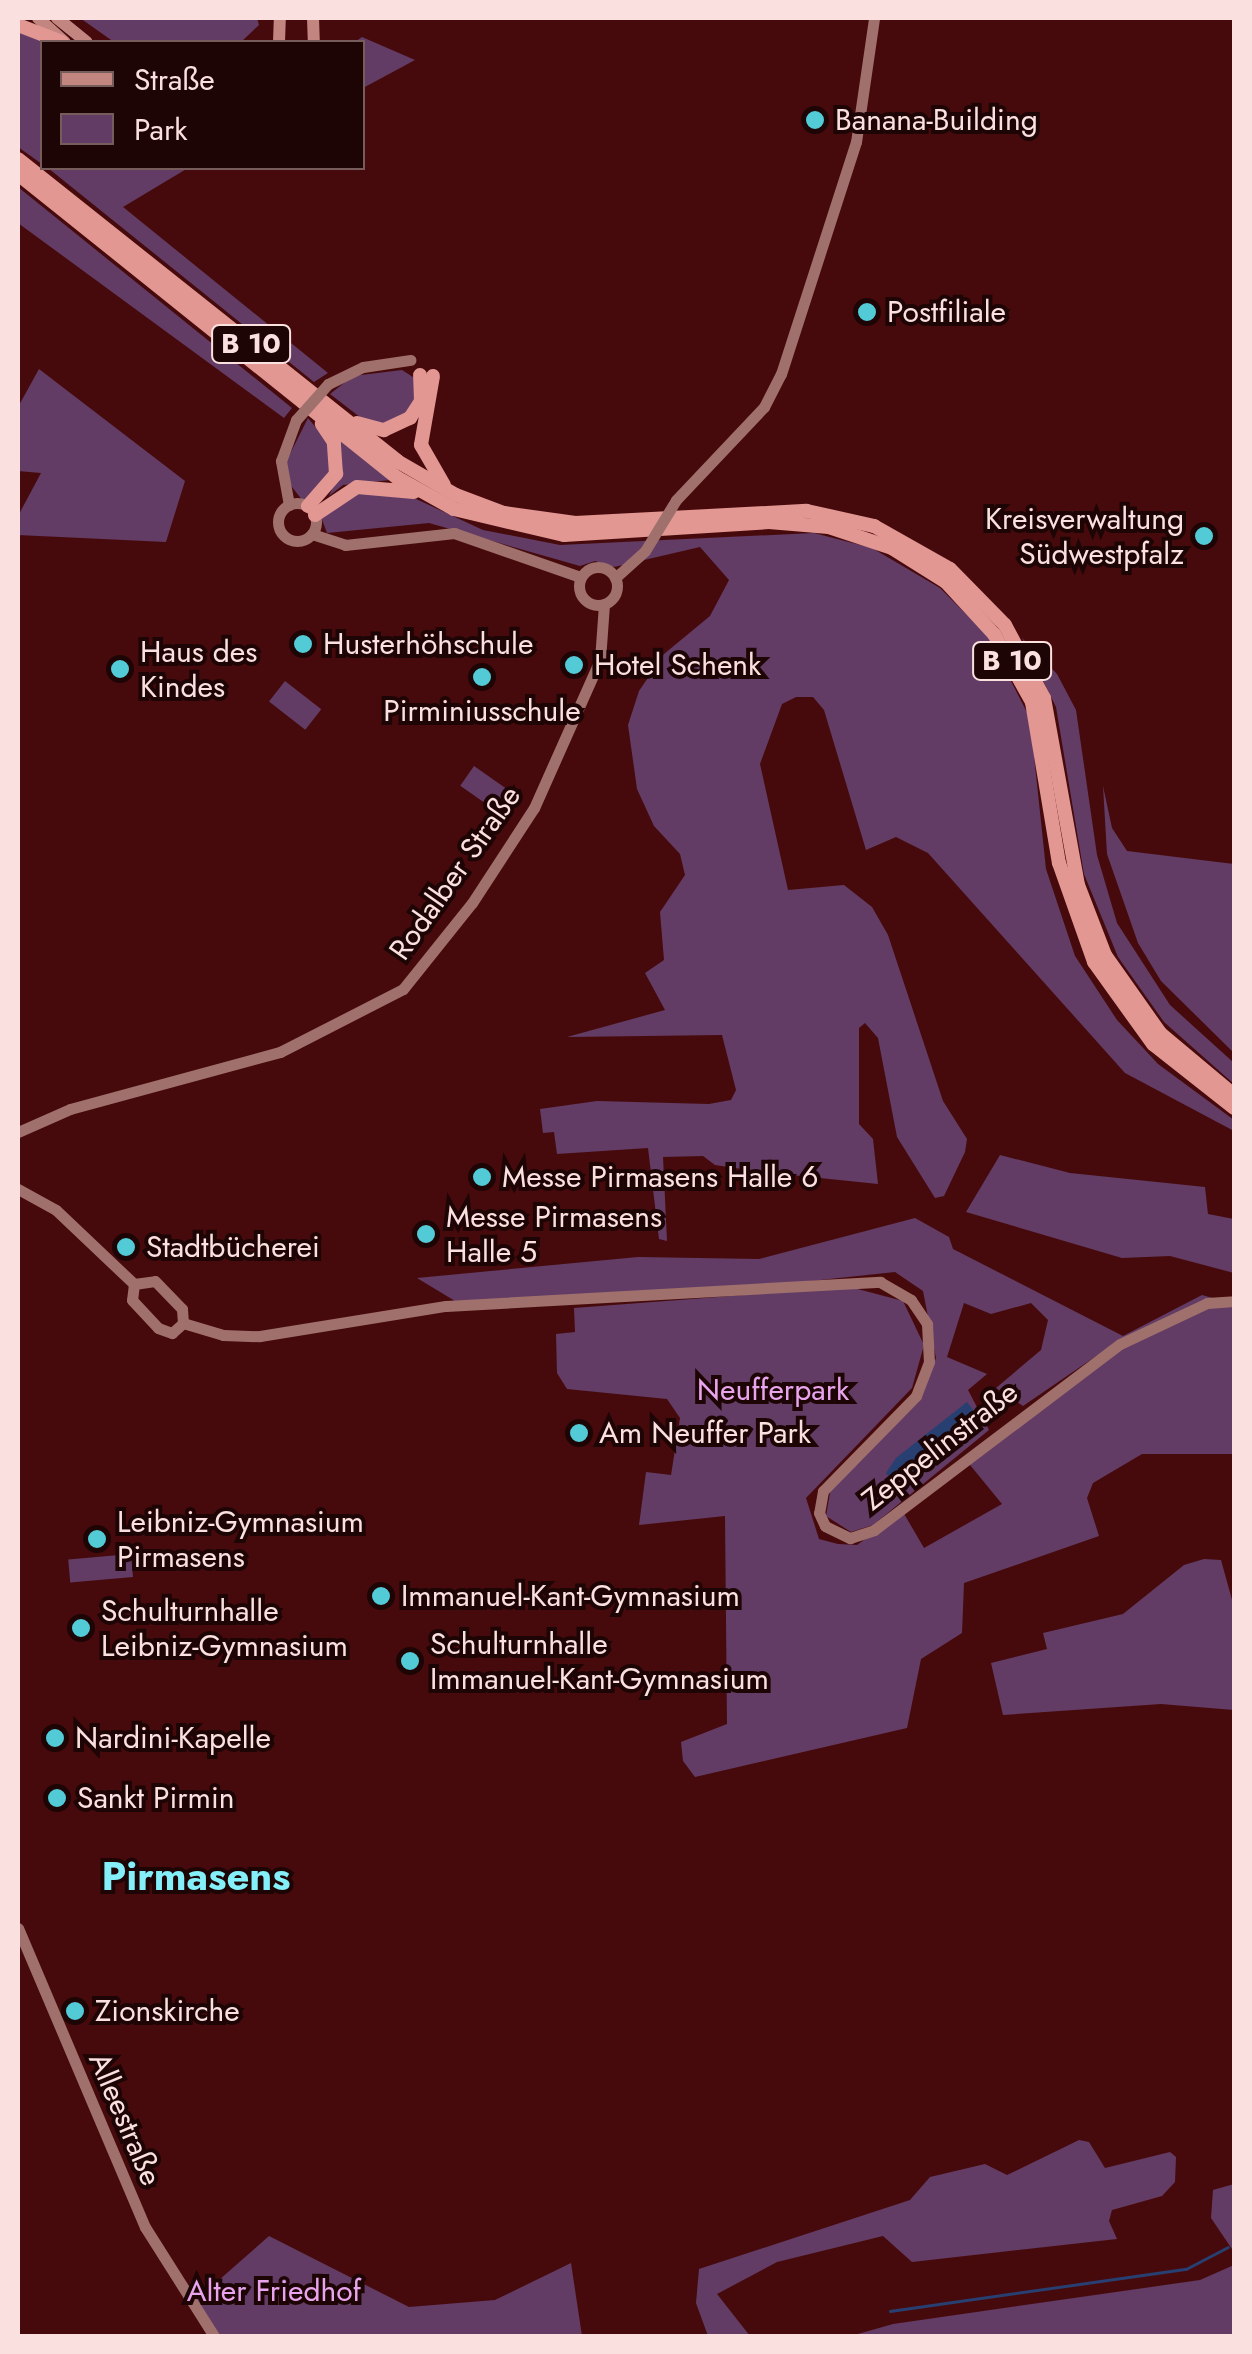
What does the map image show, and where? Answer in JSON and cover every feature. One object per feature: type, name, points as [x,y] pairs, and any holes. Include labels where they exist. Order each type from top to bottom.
[{"type":"highway","points":[[18,25],[59,40]]},
{"type":"highway","name":"B 10","points":[[18,159],[396,461],[456,495],[504,513],[575,523],[807,511],[874,526],[950,569],[1004,626],[1044,698],[1078,885],[1105,955],[1175,1049],[1234,1095]]},
{"type":"highway","name":"B 10","points":[[18,174],[430,497],[500,524],[564,535],[769,522],[829,526],[892,548],[946,582],[994,634],[1032,702],[1059,863],[1094,962],[1152,1044],[1234,1108]]},
{"type":"highway","points":[[337,413],[373,430],[400,425],[421,401],[427,376],[423,454],[456,495]]},
{"type":"highway","points":[[294,394],[329,432],[336,453],[332,484],[312,511]]},
{"type":"highway","points":[[312,511],[357,487],[384,485],[430,497]]},
{"type":"main road","points":[[38,18],[62,40]]},
{"type":"main road","points":[[57,18],[84,40]]},
{"type":"street","points":[[615,578],[645,551],[676,500],[764,407],[780,374],[856,142],[874,18]]},
{"type":"street","points":[[410,360],[363,366],[328,384],[296,420],[280,462],[289,505],[278,520],[282,533],[297,541],[312,534],[345,545],[454,533],[580,577],[601,567],[615,578],[616,594],[598,604],[579,590],[580,577]]},
{"type":"street","points":[[289,505],[312,511],[312,534]]},
{"type":"street","name":"Rodalber Straße","points":[[18,1132],[70,1110],[280,1052],[398,994],[515,842],[592,679],[598,604]]},
{"type":"street","points":[[18,1188],[56,1210],[134,1284]]},
{"type":"street","points":[[155,1281],[182,1309],[183,1323],[172,1333],[158,1328],[132,1300],[134,1284],[155,1281]]},
{"type":"street","name":"Zeppelinstraße","points":[[183,1323],[223,1336],[260,1336],[446,1306],[880,1282],[919,1311],[930,1336],[929,1362],[916,1396],[823,1491],[819,1513],[825,1526],[850,1538],[874,1530],[1120,1344],[1208,1303],[1234,1301]]},
{"type":"street","name":"Alleestraße","points":[[18,1928],[140,2218],[214,2336]]},
{"type":"green space","points":[[80,18],[257,18],[259,25],[243,40],[111,40]]},
{"type":"green space","points":[[18,32],[40,40],[40,163],[18,147]]},
{"type":"green space","points":[[362,37],[415,60],[365,87],[365,40],[358,40]]},
{"type":"green space","points":[[50,170],[185,170],[123,207],[328,373],[314,382]]},
{"type":"green space","points":[[18,187],[292,408],[284,418],[18,223]]},
{"type":"green space","points":[[39,369],[185,481],[166,542],[18,535],[18,516],[41,473],[18,471],[18,407]]},
{"type":"green space","points":[[402,370],[416,379],[417,397],[407,414],[388,424],[365,421],[330,394],[353,376]]},
{"type":"green space","points":[[308,418],[331,446],[331,472],[314,499],[303,501],[288,482],[285,464]]},
{"type":"green space","points":[[340,440],[390,480],[343,485],[329,496],[342,467]]},
{"type":"green space","points":[[352,492],[401,492],[483,530],[560,545],[814,533],[872,548],[940,588],[987,635],[1030,718],[1046,869],[1075,956],[1117,1020],[1158,1064],[1234,1120],[1234,1131],[1125,1073],[928,853],[896,837],[866,850],[824,710],[813,697],[796,697],[782,704],[760,764],[788,890],[844,885],[872,907],[888,935],[943,1101],[967,1139],[965,1152],[944,1196],[935,1198],[897,1137],[878,1038],[865,1023],[859,1028],[859,1124],[873,1139],[878,1184],[715,1165],[703,1156],[663,1157],[667,1241],[659,1239],[648,1148],[557,1154],[554,1132],[543,1133],[540,1109],[597,1101],[709,1104],[731,1100],[736,1090],[722,1035],[567,1037],[665,1010],[645,973],[664,960],[660,912],[685,875],[680,854],[654,826],[637,789],[628,725],[639,691],[664,654],[710,616],[729,580],[700,547],[614,567],[595,561],[580,566],[429,523],[327,533],[321,517]]},
{"type":"green space","points":[[1022,638],[1057,674],[1076,710],[1097,855],[1117,923],[1170,1005],[1234,1063],[1234,1084],[1164,1022],[1118,957],[1084,874],[1056,707]]},
{"type":"green space","points":[[285,681],[321,709],[305,730],[269,701]]},
{"type":"green space","points":[[474,766],[511,792],[497,811],[460,786]]},
{"type":"green space","points":[[1103,786],[1112,828],[1127,851],[1234,864],[1234,1053],[1161,981],[1138,943],[1107,854]]},
{"type":"green space","points":[[1000,1155],[1070,1173],[1205,1187],[1208,1214],[1234,1219],[1234,1273],[1170,1256],[1122,1258],[966,1212]]},
{"type":"green space","name":"Neufferpark","points":[[915,1218],[949,1237],[953,1249],[1123,1336],[1202,1295],[1234,1304],[1234,1454],[1142,1454],[1093,1483],[1087,1498],[1099,1536],[964,1583],[962,1633],[921,1659],[907,1728],[695,1777],[683,1761],[681,1742],[727,1724],[725,1516],[639,1525],[646,1472],[671,1475],[680,1418],[667,1399],[567,1389],[557,1373],[556,1334],[575,1332],[574,1308],[850,1287],[903,1301],[924,1345],[912,1388],[806,1498],[819,1539],[838,1544],[857,1545],[903,1512],[924,1548],[1002,1504],[966,1460],[1124,1337],[1023,1406],[996,1388],[1041,1350],[1048,1320],[1031,1303],[991,1314],[964,1303],[947,1357],[987,1374],[968,1390],[989,1430],[873,1525],[851,1532],[826,1516],[831,1487],[917,1403],[936,1358],[923,1291],[895,1272],[745,1288],[455,1301],[417,1278],[638,1257],[759,1259]]},
{"type":"green space","points":[[131,1554],[133,1577],[70,1582],[68,1559]]},
{"type":"green space","points":[[1204,1559],[1221,1560],[1234,1607],[1234,1710],[1161,1704],[1003,1715],[991,1663],[1047,1649],[1043,1633],[1123,1614],[1184,1565]]},
{"type":"green space","points":[[1079,2140],[1089,2142],[1105,2168],[1170,2152],[1176,2157],[1175,2182],[1162,2196],[1112,2210],[1109,2221],[1117,2239],[912,2262],[883,2236],[777,2262],[717,2294],[750,2336],[708,2336],[696,2303],[699,2269],[910,2200],[930,2177],[985,2164],[1007,2175]]},
{"type":"green space","points":[[1234,2184],[1234,2252],[1211,2218],[1213,2190]]},
{"type":"green space","name":"Alter Friedhof","points":[[269,2236],[409,2307],[495,2300],[571,2263],[582,2336],[220,2336],[194,2302]]},
{"type":"green space","points":[[1234,2265],[1234,2336],[851,2336],[893,2324],[1200,2280]]},
{"type":"water","points":[[967,1402],[984,1424],[939,1461],[893,1481],[886,1473],[896,1458]]},
{"type":"waterway","points":[[890,2311],[1186,2269],[1228,2247]]},
{"type":"place","name":"Banana-Building","points":[[815,120]]},
{"type":"place","name":"Postfiliale","points":[[867,312]]},
{"type":"place","name":"Kreisverwaltung Südwestpfalz","points":[[1204,536]]},
{"type":"place","name":"Husterhöhschule","points":[[303,644]]},
{"type":"place","name":"Hotel Schenk","points":[[574,665]]},
{"type":"place","name":"Haus des Kindes","points":[[120,669]]},
{"type":"place","name":"Pirminiusschule","points":[[482,677]]},
{"type":"place","name":"Messe Pirmasens Halle 6","points":[[482,1177]]},
{"type":"place","name":"Messe Pirmasens Halle 5","points":[[426,1234]]},
{"type":"place","name":"Stadtbücherei","points":[[126,1247]]},
{"type":"place","name":"Am Neuffer Park","points":[[579,1433]]},
{"type":"place","name":"Leibniz-Gymnasium Pirmasens","points":[[97,1539]]},
{"type":"place","name":"Immanuel-Kant-Gymnasium","points":[[381,1596]]},
{"type":"place","name":"Schulturnhalle Leibniz-Gymnasium","points":[[81,1628]]},
{"type":"place","name":"Schulturnhalle Immanuel-Kant-Gymnasium","points":[[410,1661]]},
{"type":"place","name":"Nardini-Kapelle","points":[[55,1738]]},
{"type":"place","name":"Sankt Pirmin","points":[[57,1798]]},
{"type":"place","name":"Zionskirche","points":[[75,2011]]},
{"type":"district","name":"Pirmasens","points":[[196,1876]]}]
